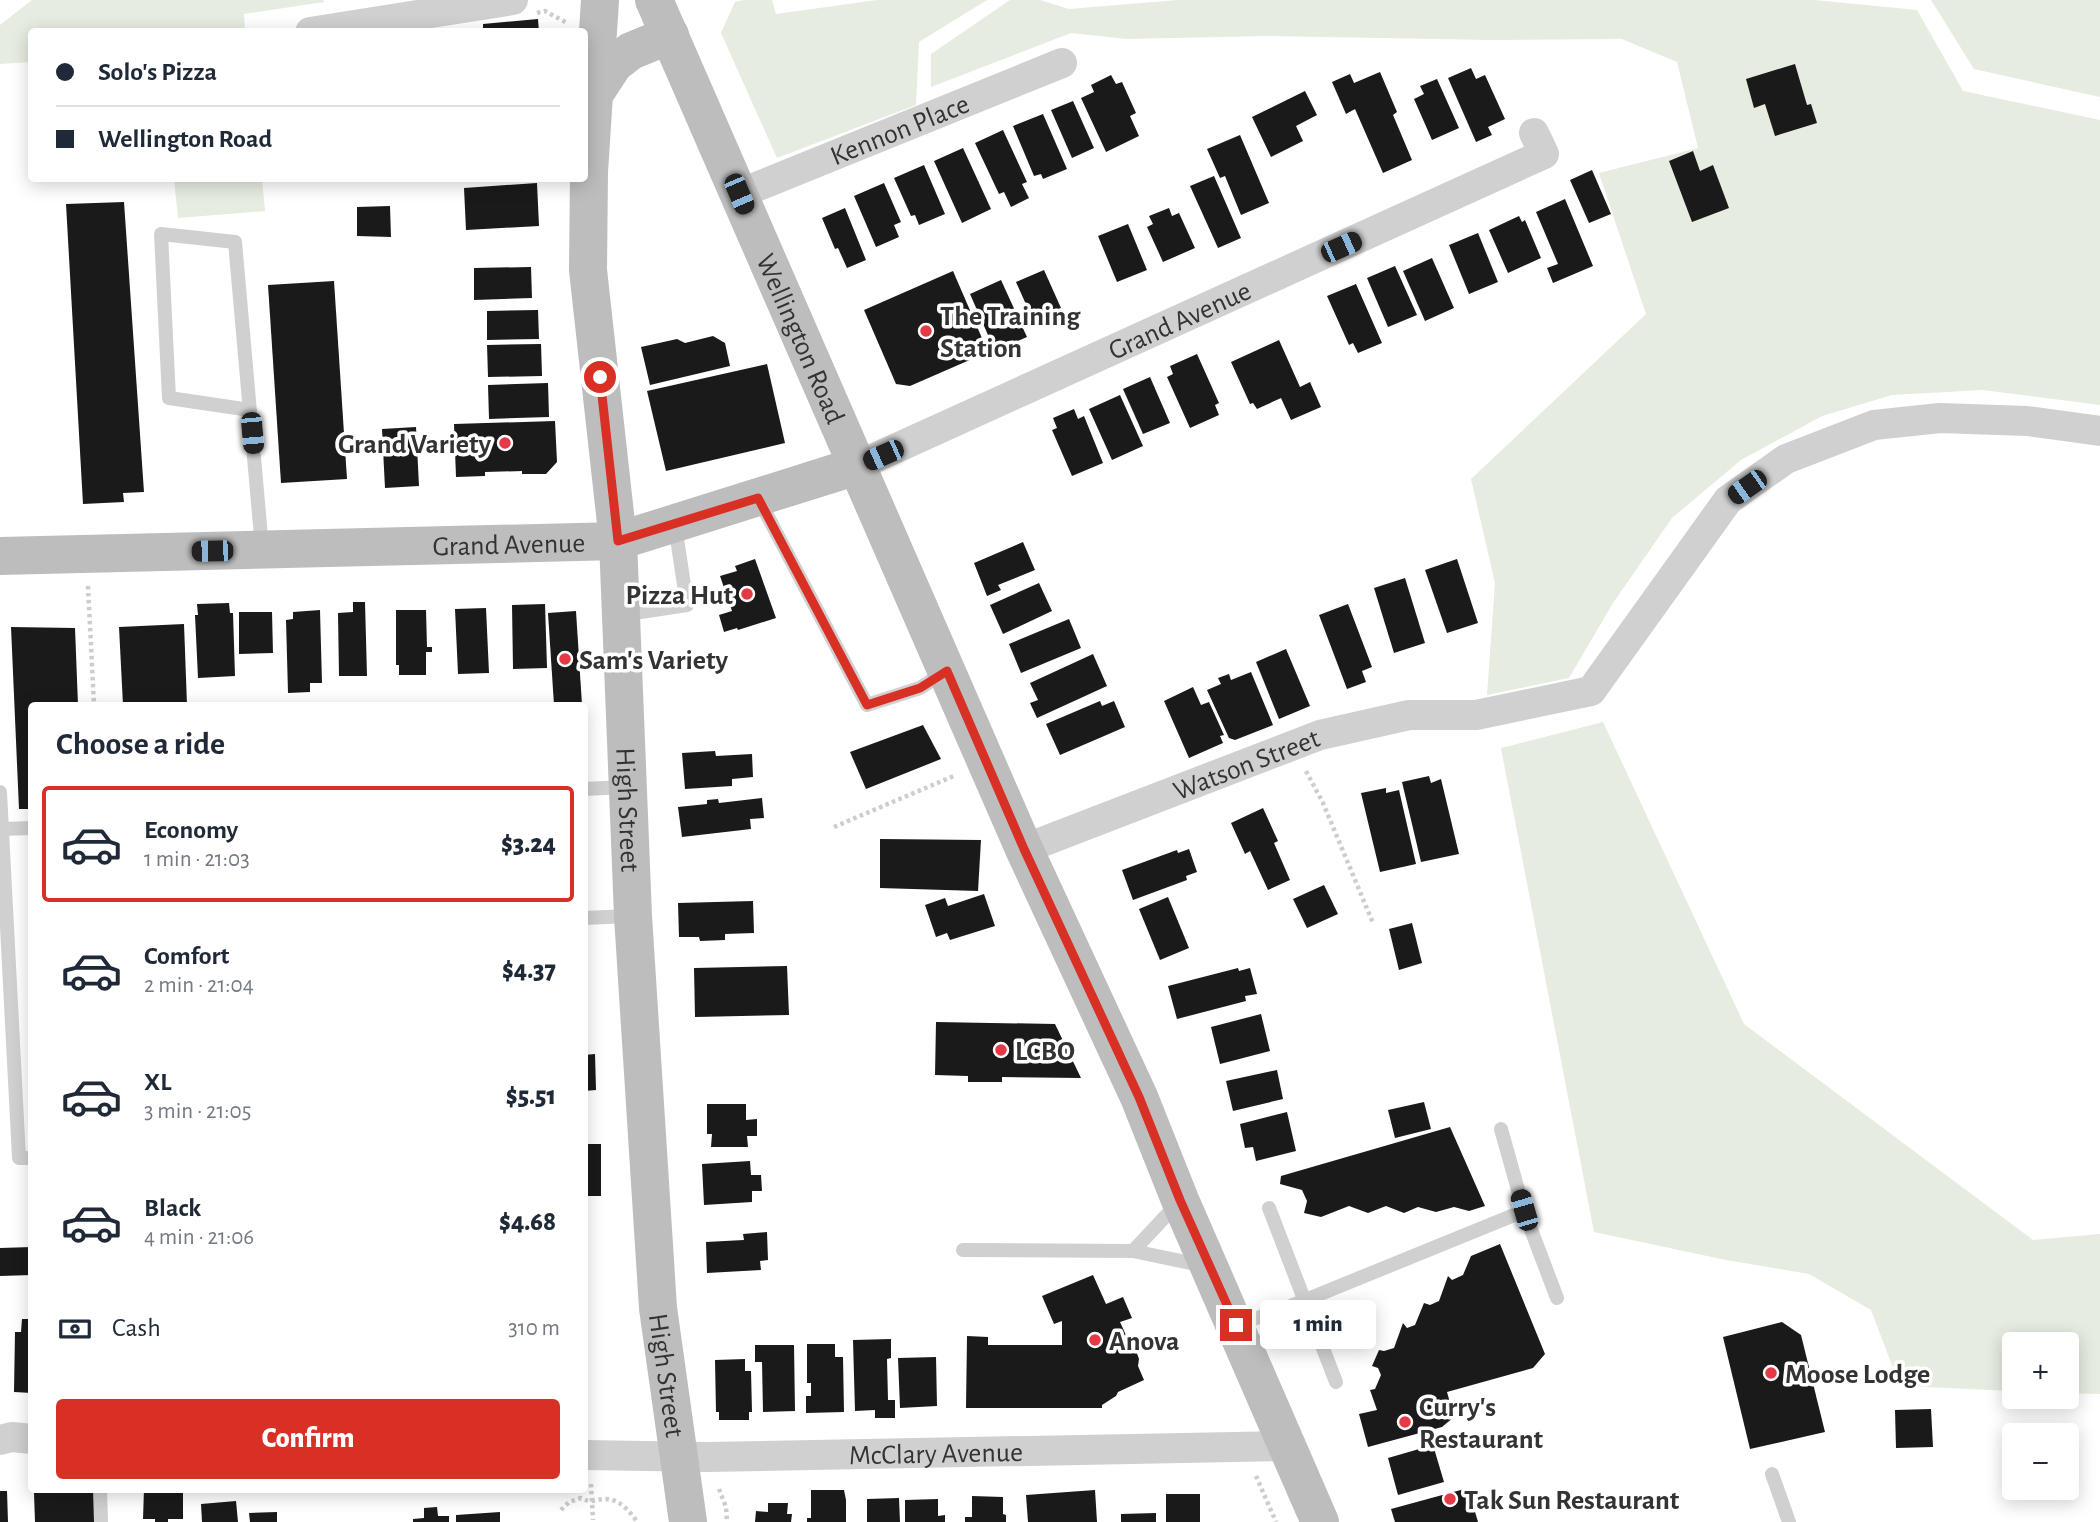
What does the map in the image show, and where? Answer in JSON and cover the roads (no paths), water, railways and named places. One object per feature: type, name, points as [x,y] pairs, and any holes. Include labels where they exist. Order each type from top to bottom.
[{"type":"street","points":[[335,28],[513,0]]},
{"type":"street","name":"High Street","points":[[600,0],[593,96],[588,270],[618,541],[633,916],[658,1308],[688,1522]]},
{"type":"street","name":"Wellington Road","points":[[654,0],[1024,849],[1139,1097],[1180,1200],[1320,1522]]},
{"type":"street","points":[[593,96],[614,64],[631,51],[670,36]]},
{"type":"street","name":"Kennon Place","points":[[739,194],[1062,63]]},
{"type":"street","name":"Grand Avenue","points":[[0,556],[618,541],[857,466],[1544,154],[1534,133]]},
{"type":"street","name":"Watson Street","points":[[1024,849],[1320,735],[1409,715],[1476,715],[1591,691],[1728,500],[1786,459],[1874,425],[1940,418],[2027,421],[2100,431]]},
{"type":"street","points":[[0,1440],[28,1438]]},
{"type":"street","name":"McClary Avenue","points":[[588,1467],[678,1458],[1287,1446]]},
{"type":"lane","points":[[250,410],[169,398],[160,234],[235,242],[250,410],[262,550]]},
{"type":"lane","points":[[758,498],[867,705],[920,688],[947,671]]},
{"type":"lane","points":[[621,615],[687,605],[675,523]]},
{"type":"lane","points":[[588,789],[628,787]]},
{"type":"lane","points":[[0,792],[19,1158],[28,1158]]},
{"type":"lane","points":[[2,829],[28,828]]},
{"type":"lane","points":[[588,918],[633,916]]},
{"type":"lane","points":[[1501,1129],[1524,1210],[1557,1298]]},
{"type":"lane","points":[[1133,1251],[1180,1200]]},
{"type":"lane","points":[[1269,1208],[1336,1382]]},
{"type":"lane","points":[[1236,1325],[1276,1312],[1524,1210]]},
{"type":"lane","points":[[963,1250],[1133,1251],[1211,1268]]},
{"type":"lane","points":[[1772,1474],[1789,1522]]},
{"type":"lane","points":[[100,1493],[102,1522]]},
{"type":"place","name":"The Training Station","points":[[926,331]]},
{"type":"place","name":"Grand Variety","points":[[505,443]]},
{"type":"place","name":"Pizza Hut","points":[[747,594]]},
{"type":"place","name":"Sam's Variety","points":[[565,659]]},
{"type":"place","name":"LCBO","points":[[1001,1050]]},
{"type":"place","name":"Anova","points":[[1095,1340]]},
{"type":"place","name":"Moose Lodge","points":[[1771,1373]]},
{"type":"place","name":"Curry's Restaurant","points":[[1405,1422]]},
{"type":"place","name":"Tak Sun Restaurant","points":[[1450,1499]]}]
